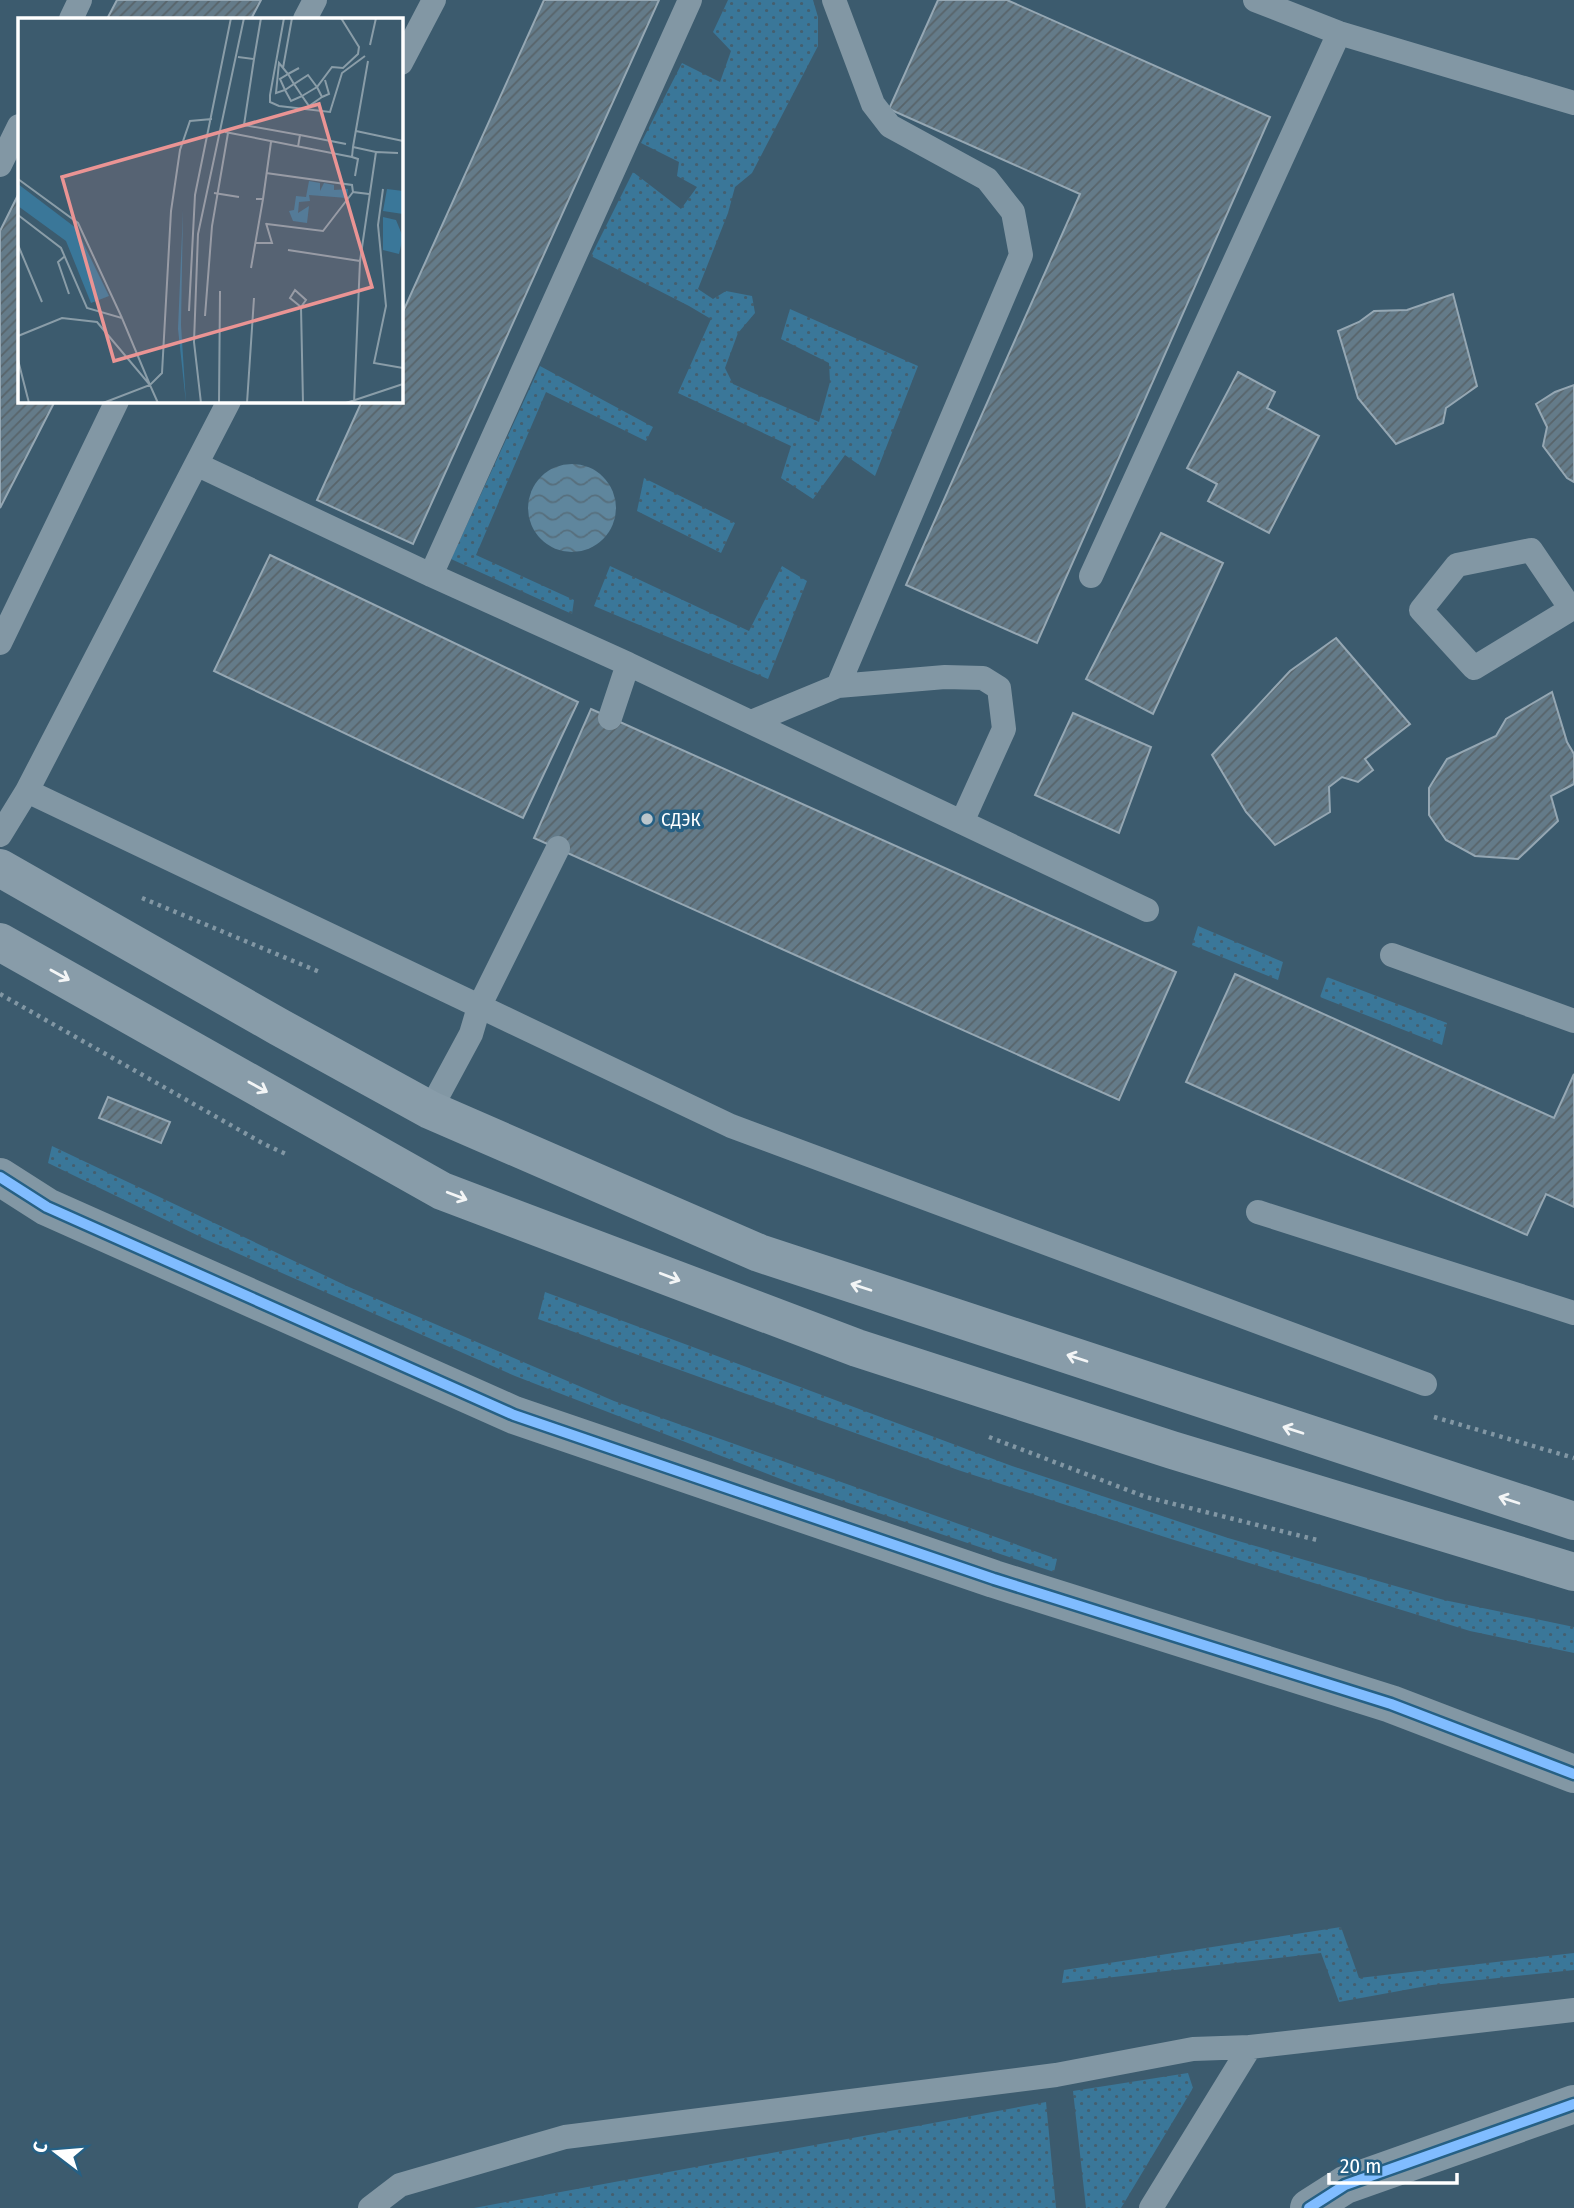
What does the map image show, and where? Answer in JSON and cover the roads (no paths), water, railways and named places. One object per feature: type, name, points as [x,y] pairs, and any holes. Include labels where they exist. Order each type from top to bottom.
[{"type":"main road","points":[[0,869],[430,1110],[760,1253],[1574,1521]]},
{"type":"main road","points":[[0,942],[442,1191],[857,1348],[1172,1450],[1574,1572]]},
{"type":"street","points":[[0,1177],[47,1207],[514,1415],[994,1579],[1391,1704],[1574,1774]]},
{"type":"street","points":[[1309,2208],[1345,2185],[1574,2104]]},
{"type":"lane","points":[[71,18],[80,0]]},
{"type":"lane","points":[[306,18],[315,0]]},
{"type":"lane","points":[[402,61],[434,0]]},
{"type":"lane","points":[[431,575],[690,0]]},
{"type":"lane","points":[[834,0],[873,104],[890,126],[987,179],[1013,212],[1021,256],[838,686]]},
{"type":"lane","points":[[1255,0],[1339,33],[1574,103]]},
{"type":"lane","points":[[1091,576],[1339,33]]},
{"type":"lane","points":[[0,165],[18,128]]},
{"type":"lane","points":[[0,643],[117,402]]},
{"type":"lane","points":[[0,835],[27,791],[229,402]]},
{"type":"lane","points":[[198,465],[628,664],[1147,910]]},
{"type":"lane","points":[[1531,550],[1573,609],[1474,668],[1421,610],[1457,565],[1531,550]]},
{"type":"lane","points":[[610,718],[628,664]]},
{"type":"lane","points":[[751,722],[838,686],[945,677],[983,678],[999,688],[1004,729],[962,822]]},
{"type":"lane","points":[[27,791],[731,1126],[1425,1384]]},
{"type":"lane","points":[[430,1110],[471,1034],[479,1007],[558,848]]},
{"type":"lane","points":[[1391,956],[1574,1021]]},
{"type":"lane","points":[[1258,1212],[1574,1313]]},
{"type":"lane","points":[[370,2208],[400,2185],[565,2137],[1056,2075],[1193,2049],[1250,2047],[1574,2010]]},
{"type":"lane","points":[[1151,2208],[1250,2047]]},
{"type":"water","points":[[572,464],[589,468],[603,477],[612,491],[616,508],[612,525],[603,539],[589,548],[572,552],[555,548],[541,539],[532,525],[528,508],[532,491],[541,477],[555,468]]},
{"type":"place","name":"СДЭК","points":[[647,819]]}]
